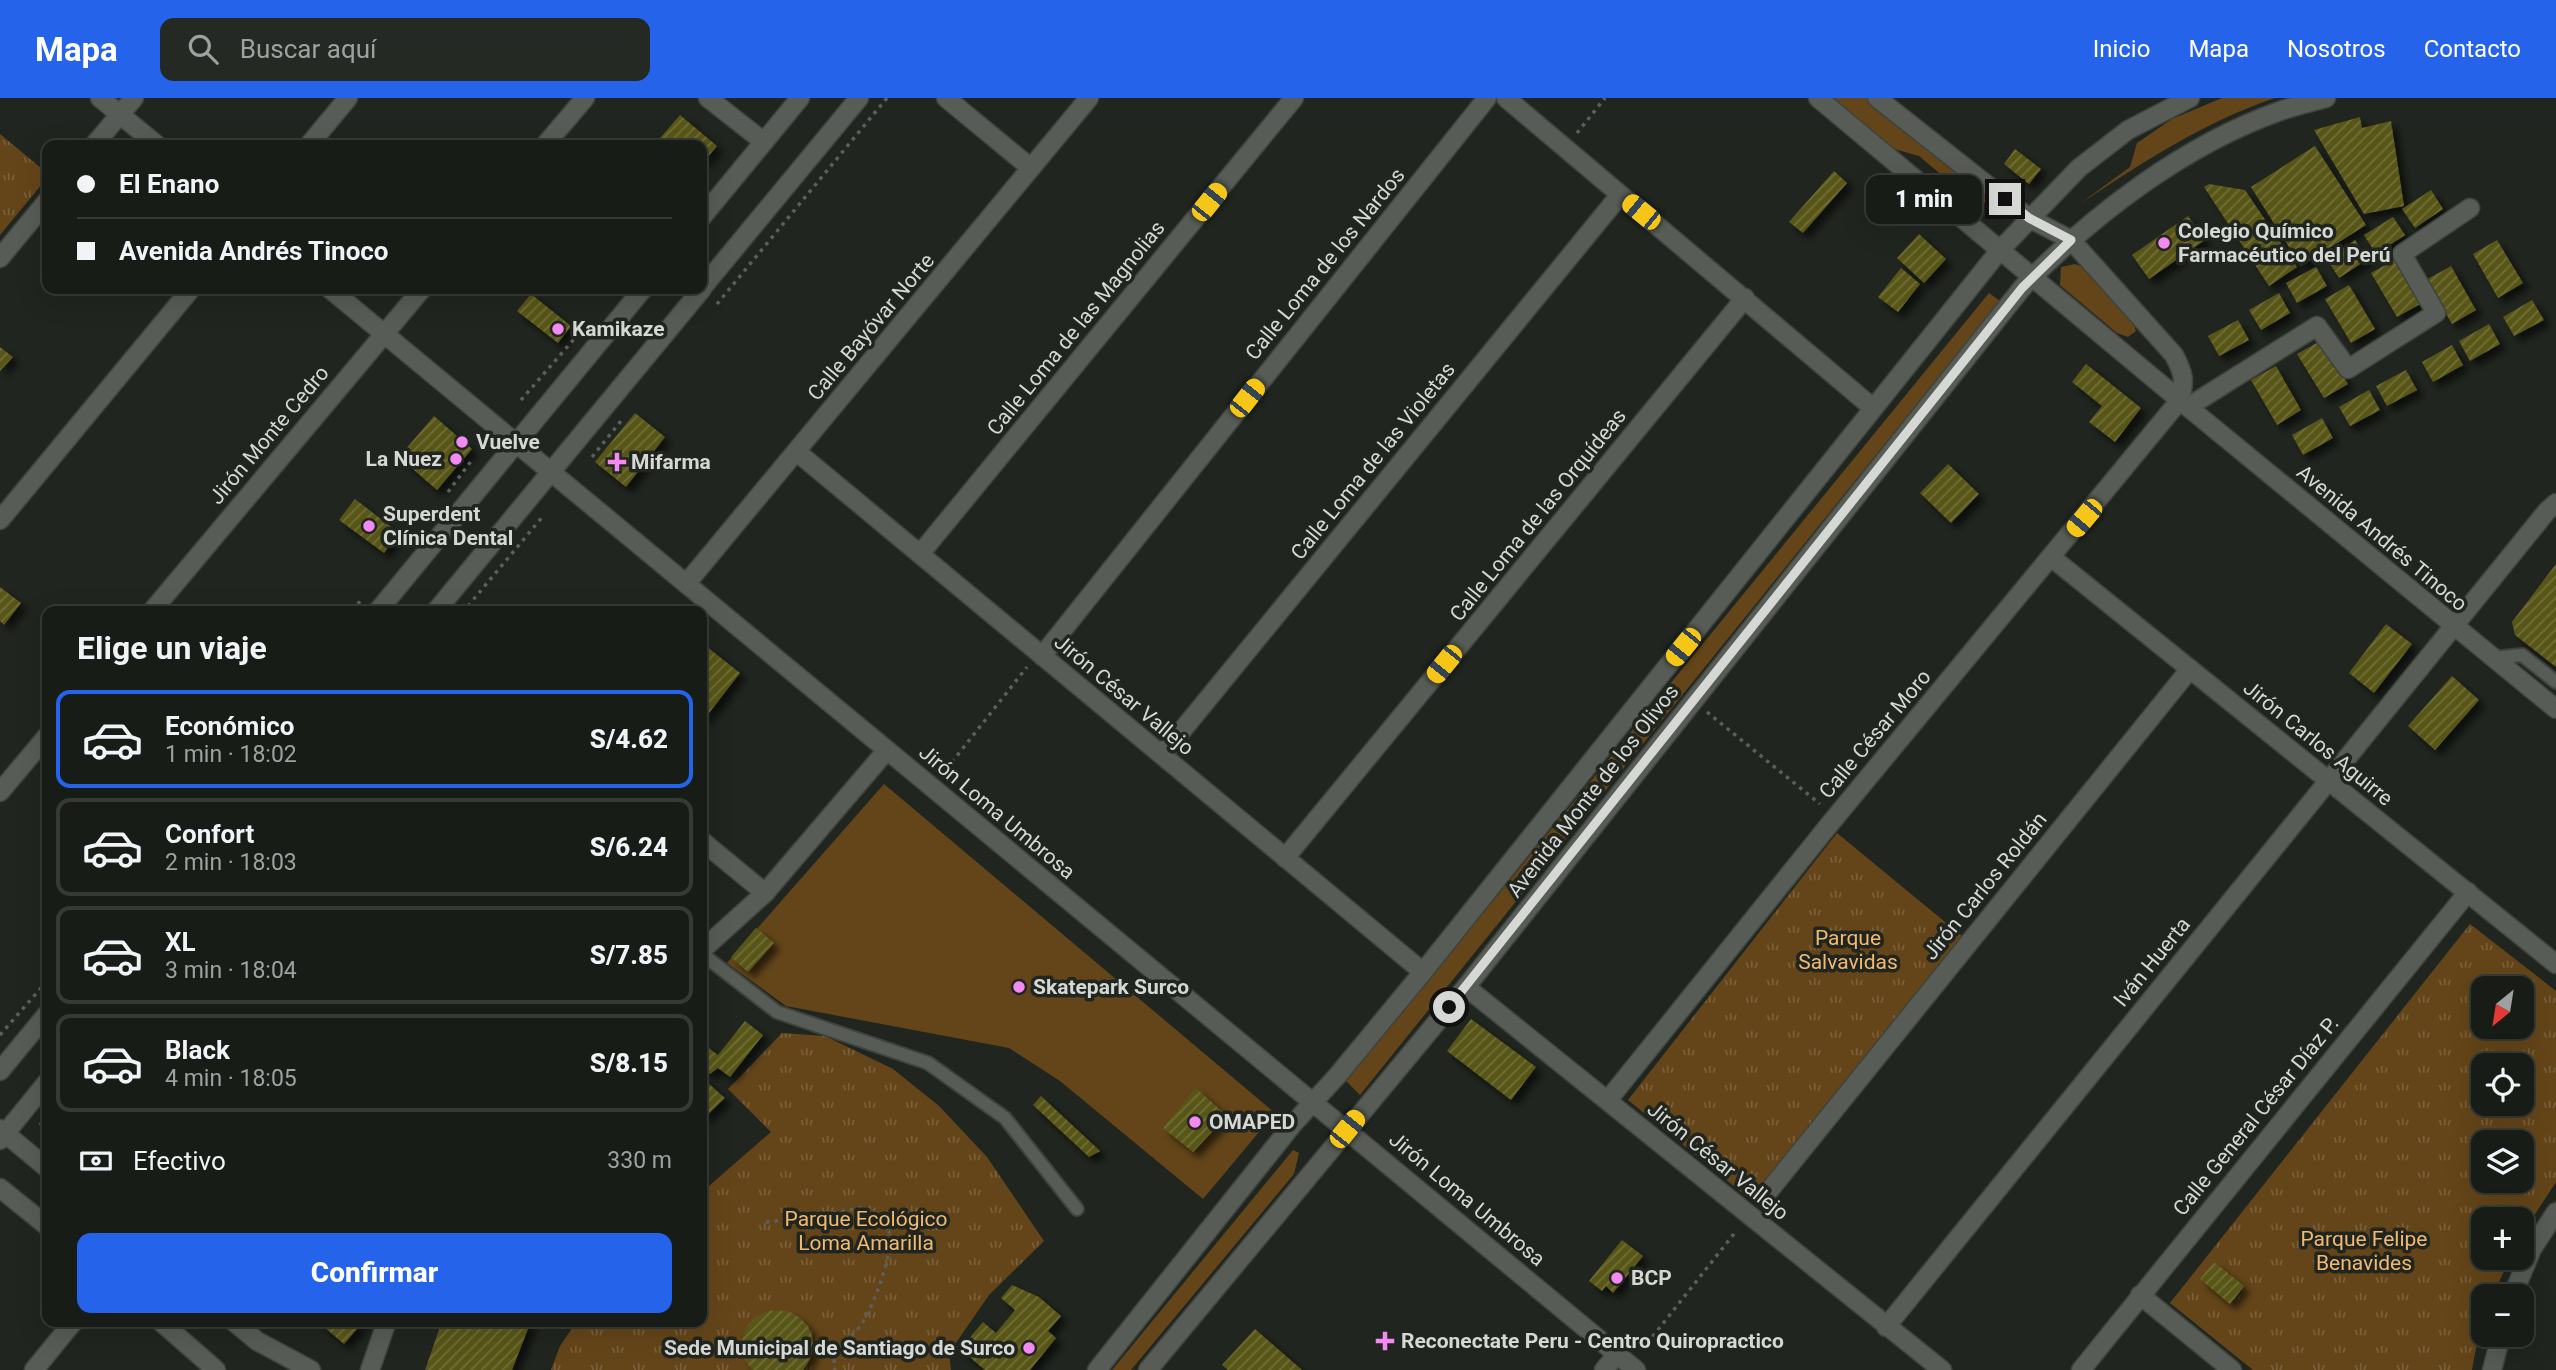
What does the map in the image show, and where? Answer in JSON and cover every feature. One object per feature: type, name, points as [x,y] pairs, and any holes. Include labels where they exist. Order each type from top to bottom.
[{"type":"street","points":[[100,98],[151,140]]},
{"type":"street","points":[[98,140],[134,98]]},
{"type":"street","points":[[313,140],[348,98]]},
{"type":"street","points":[[549,140],[585,98]]},
{"type":"street","points":[[708,98],[764,142]]},
{"type":"street","points":[[707,211],[800,98]]},
{"type":"street","points":[[707,283],[859,98]]},
{"type":"street","points":[[946,98],[1031,168]]},
{"type":"street","name":"Calle Bayóvar Norte","points":[[686,584],[1089,98]]},
{"type":"street","name":"Calle Loma de las Magnolias","points":[[920,554],[1294,98]]},
{"type":"street","name":"Calle Loma de los Nardos","points":[[1036,659],[1487,98]]},
{"type":"street","points":[[1506,98],[1873,408]]},
{"type":"street","name":"Avenida Andrés Tinoco","points":[[1818,98],[2184,404],[2556,709]]},
{"type":"street","points":[[1877,98],[2029,218],[2071,240],[2174,355],[2182,369],[2185,382],[2184,404]]},
{"type":"street","name":"Avenida Monte de los Olivos","points":[[1097,1370],[1293,1124],[1423,972],[2000,250],[2079,169],[2128,130],[2190,98]]},
{"type":"street","name":"Avenida Monte de los Olivos","points":[[1148,1370],[1466,987],[2033,276],[2071,240],[2160,172],[2224,135],[2280,111],[2326,98]]},
{"type":"street","name":"Calle Loma de las Violetas","points":[[1162,755],[1620,195]]},
{"type":"street","points":[[0,258],[42,207]]},
{"type":"street","name":"Calle César Moro","points":[[1608,1100],[1829,825],[2051,557],[2184,404],[2317,326],[2347,369],[2436,313],[2402,254],[2470,208]]},
{"type":"street","points":[[0,520],[187,294]]},
{"type":"street","name":"Jirón Loma Umbrosa","points":[[336,294],[1628,1363]]},
{"type":"street","name":"Jirón Monte Cedro","points":[[156,606],[418,294]]},
{"type":"street","points":[[383,606],[639,294]]},
{"type":"street","points":[[440,606],[698,294]]},
{"type":"street","name":"Calle Loma de las Orquídeas","points":[[1285,858],[1745,298]]},
{"type":"street","name":"Jirón César Vallejo","points":[[797,452],[920,554],[1036,659],[1162,755],[1423,972]]},
{"type":"street","name":"Iván Huerta","points":[[1886,1327],[2327,780],[2547,510],[2556,503]]},
{"type":"street","name":"Jirón Carlos Aguirre","points":[[2051,557],[2556,964]]},
{"type":"street","name":"Jirón Carlos Roldán","points":[[1764,1197],[2190,669]]},
{"type":"street","points":[[0,792],[42,742]]},
{"type":"street","points":[[707,947],[765,893],[887,750]]},
{"type":"street","points":[[707,845],[765,893]]},
{"type":"street","name":"Calle General César Díaz P.","points":[[2081,1370],[2468,892]]},
{"type":"street","name":"Jirón César Vallejo","points":[[1466,987],[1942,1370]]},
{"type":"street","points":[[0,1071],[42,1020]]},
{"type":"street","points":[[42,1088],[2,1134],[42,1164]]},
{"type":"street","points":[[0,1188],[42,1222]]},
{"type":"street","points":[[2518,1284],[2532,1250],[2556,1212]]},
{"type":"street","points":[[2140,1295],[2232,1370]]},
{"type":"street","points":[[34,1370],[69,1327]]},
{"type":"street","points":[[167,1327],[216,1370]]},
{"type":"street","points":[[240,1327],[257,1341],[311,1370]]},
{"type":"street","points":[[370,1370],[385,1327]]},
{"type":"street","points":[[2492,1370],[2498,1347]]},
{"type":"street","points":[[1604,1370],[1628,1363]]},
{"type":"lane","points":[[2493,658],[2522,655],[2556,682]]},
{"type":"lane","points":[[707,956],[777,1013],[928,1063],[1005,1118],[1077,1209]]},
{"type":"path","points":[[716,305],[887,98]]},
{"type":"path","points":[[1565,148],[1605,98]]},
{"type":"path","points":[[521,400],[580,332]]},
{"type":"path","points":[[592,457],[621,421]]},
{"type":"path","points":[[468,606],[544,515]]},
{"type":"path","points":[[952,762],[1036,659]]},
{"type":"path","points":[[1707,712],[1825,808]]},
{"type":"path","points":[[0,1034],[42,987]]},
{"type":"path","points":[[36,1129],[42,1122]]},
{"type":"path","points":[[766,1222],[860,1208],[885,1217],[890,1238],[883,1276],[873,1303],[857,1329],[840,1344],[833,1359],[835,1370]]},
{"type":"path","points":[[1628,1363],[1739,1229]]},
{"type":"green space","points":[[1833,98],[1868,98],[1989,198],[1980,207],[1919,156],[1894,149]]},
{"type":"green space","points":[[2222,98],[2275,98],[2198,131],[2081,203],[2130,167],[2137,143],[2172,119]]},
{"type":"green space","points":[[0,134],[42,169],[42,184],[0,235]]},
{"type":"green space","points":[[2075,264],[2085,268],[2132,320],[2136,331],[2128,337],[2117,333],[2060,285],[2061,267]]},
{"type":"green space","points":[[1989,293],[2000,301],[1360,1095],[1346,1081]]},
{"type":"green space","points":[[884,784],[1275,1113],[1203,1199],[1060,1081],[1009,1048],[786,1006],[727,963]]},
{"type":"green space","name":"Parque Salvavidas","points":[[1837,833],[1962,936],[1751,1200],[1628,1100]]},
{"type":"green space","name":"Parque Felipe Benavides","points":[[2470,924],[2556,991],[2556,1182],[2534,1216],[2534,1207],[2471,1207],[2471,1270],[2504,1270],[2498,1284],[2471,1284],[2471,1347],[2476,1347],[2472,1370],[2253,1370],[2170,1303]]},
{"type":"green space","name":"Parque Ecológico Loma Amarilla","points":[[782,1033],[825,1036],[893,1069],[939,1106],[987,1157],[1044,1241],[989,1295],[949,1353],[951,1370],[551,1370],[560,1346],[573,1327],[707,1327],[707,1188],[771,1132],[728,1089]]},
{"type":"green space","points":[[1293,1150],[1299,1153],[1294,1174],[1131,1370],[1112,1370]]},
{"type":"building","points":[[680,115],[717,146],[707,158],[707,140],[658,140]]},
{"type":"building","points":[[2360,117],[2362,128],[2391,121],[2404,206],[2364,214],[2314,130]]},
{"type":"building","points":[[2315,146],[2366,225],[2301,266],[2251,187]]},
{"type":"building","points":[[2015,149],[2041,169],[2029,184],[2004,164]]},
{"type":"building","points":[[1834,171],[1847,183],[1803,233],[1789,222]]},
{"type":"building","points":[[2209,184],[2245,190],[2297,267],[2269,286],[2204,187]]},
{"type":"building","points":[[2431,190],[2443,209],[2415,228],[2402,209]]},
{"type":"building","points":[[2188,216],[2205,240],[2149,279],[2132,255]]},
{"type":"building","points":[[2393,217],[2405,235],[2376,254],[2364,235]]},
{"type":"building","points":[[1919,234],[1946,259],[1924,283],[1897,258]]},
{"type":"building","points":[[2355,240],[2368,259],[2339,278],[2327,259]]},
{"type":"building","points":[[2497,240],[2523,283],[2498,298],[2473,254]]},
{"type":"building","points":[[2396,259],[2422,303],[2397,317],[2371,273]]},
{"type":"building","points":[[2451,266],[2476,310],[2452,324],[2426,280]]},
{"type":"building","points":[[2316,267],[2327,286],[2297,303],[2286,283]]},
{"type":"building","points":[[1901,268],[1920,284],[1898,312],[1878,297]]},
{"type":"building","points":[[2349,285],[2375,329],[2351,343],[2325,299]]},
{"type":"building","points":[[2279,293],[2290,313],[2261,330],[2249,310]]},
{"type":"building","points":[[531,294],[571,326],[558,343],[517,311]]},
{"type":"building","points":[[2532,300],[2544,320],[2514,336],[2503,317]]},
{"type":"building","points":[[2238,320],[2249,340],[2219,356],[2208,336]]},
{"type":"building","points":[[2489,324],[2500,344],[2470,361],[2459,341]]},
{"type":"building","points":[[2322,340],[2348,384],[2324,398],[2297,354]]},
{"type":"building","points":[[2452,345],[2463,365],[2433,382],[2422,362]]},
{"type":"building","points":[[0,347],[13,357],[0,371]]},
{"type":"building","points":[[2086,364],[2141,408],[2115,442],[2089,422],[2102,406],[2072,382]]},
{"type":"building","points":[[2276,366],[2301,410],[2277,425],[2251,380]]},
{"type":"building","points":[[2406,370],[2417,390],[2387,406],[2376,386]]},
{"type":"building","points":[[2369,390],[2380,410],[2350,426],[2339,407]]},
{"type":"building","points":[[635,413],[665,437],[626,487],[595,462]]},
{"type":"building","points":[[434,416],[472,449],[437,490],[399,457]]},
{"type":"building","points":[[2322,418],[2333,438],[2303,455],[2292,435]]},
{"type":"building","points":[[1948,464],[1979,494],[1951,523],[1920,493]]},
{"type":"building","name":"Superdent Clínica Dental","points":[[355,499],[399,533],[384,553],[339,520]]},
{"type":"building","points":[[2556,564],[2556,667],[2515,635],[2512,622]]},
{"type":"building","points":[[0,587],[21,603],[4,625],[0,621]]},
{"type":"building","points":[[2386,624],[2412,644],[2374,693],[2349,673]]},
{"type":"building","points":[[707,647],[740,673],[707,716]]},
{"type":"building","points":[[2452,676],[2479,700],[2435,750],[2408,726]]},
{"type":"building","points":[[756,928],[774,943],[748,972],[731,957]]},
{"type":"building","points":[[1471,1019],[1536,1067],[1511,1100],[1447,1051]]},
{"type":"building","points":[[745,1021],[763,1035],[730,1077],[718,1068],[710,1074],[707,1071],[707,1047],[718,1055]]},
{"type":"building","points":[[707,1082],[725,1098],[707,1115]]},
{"type":"building","name":"OMAPED","points":[[1196,1088],[1227,1116],[1193,1152],[1163,1128]]},
{"type":"building","points":[[1041,1096],[1100,1151],[1089,1157],[1033,1105]]},
{"type":"building","points":[[1622,1240],[1643,1256],[1613,1293],[1606,1286],[1602,1291],[1589,1281]]},
{"type":"building","points":[[2214,1262],[2244,1286],[2230,1304],[2200,1279]]},
{"type":"building","points":[[1012,1285],[1039,1297],[1061,1316],[1048,1331],[1056,1338],[1030,1370],[985,1370],[960,1349],[983,1322],[996,1333],[1015,1310],[1001,1298]]},
{"type":"building","points":[[767,1311],[790,1312],[808,1326],[813,1348],[810,1359],[803,1370],[752,1370],[745,1360],[743,1336],[756,1317]]},
{"type":"building","points":[[324,1327],[359,1327],[344,1344]]},
{"type":"building","points":[[440,1327],[529,1327],[512,1370],[425,1370]]},
{"type":"building","points":[[1255,1329],[1302,1370],[1228,1370],[1222,1365]]},
{"type":"place","name":"Colegio Químico Farmacéutico del Perú","points":[[2164,243]]},
{"type":"place","name":"Kamikaze","points":[[558,329]]},
{"type":"place","name":"Vuelve","points":[[462,442]]},
{"type":"place","name":"La Nuez","points":[[456,459]]},
{"type":"place","name":"Mifarma","points":[[617,462]]},
{"type":"place","name":"Superdent Clínica Dental","points":[[369,526]]},
{"type":"place","name":"Skatepark Surco","points":[[1019,987]]},
{"type":"place","name":"OMAPED","points":[[1195,1122]]},
{"type":"place","name":"BCP","points":[[1617,1278]]},
{"type":"place","name":"Reconectate Peru - Centro Quiropractico","points":[[1385,1341]]},
{"type":"place","name":"Sede Municipal de Santiago de Surco","points":[[1029,1348]]},
{"type":"route","points":[[1449,1007],[2022,288],[2071,240],[2029,218],[2005,199]]}]
